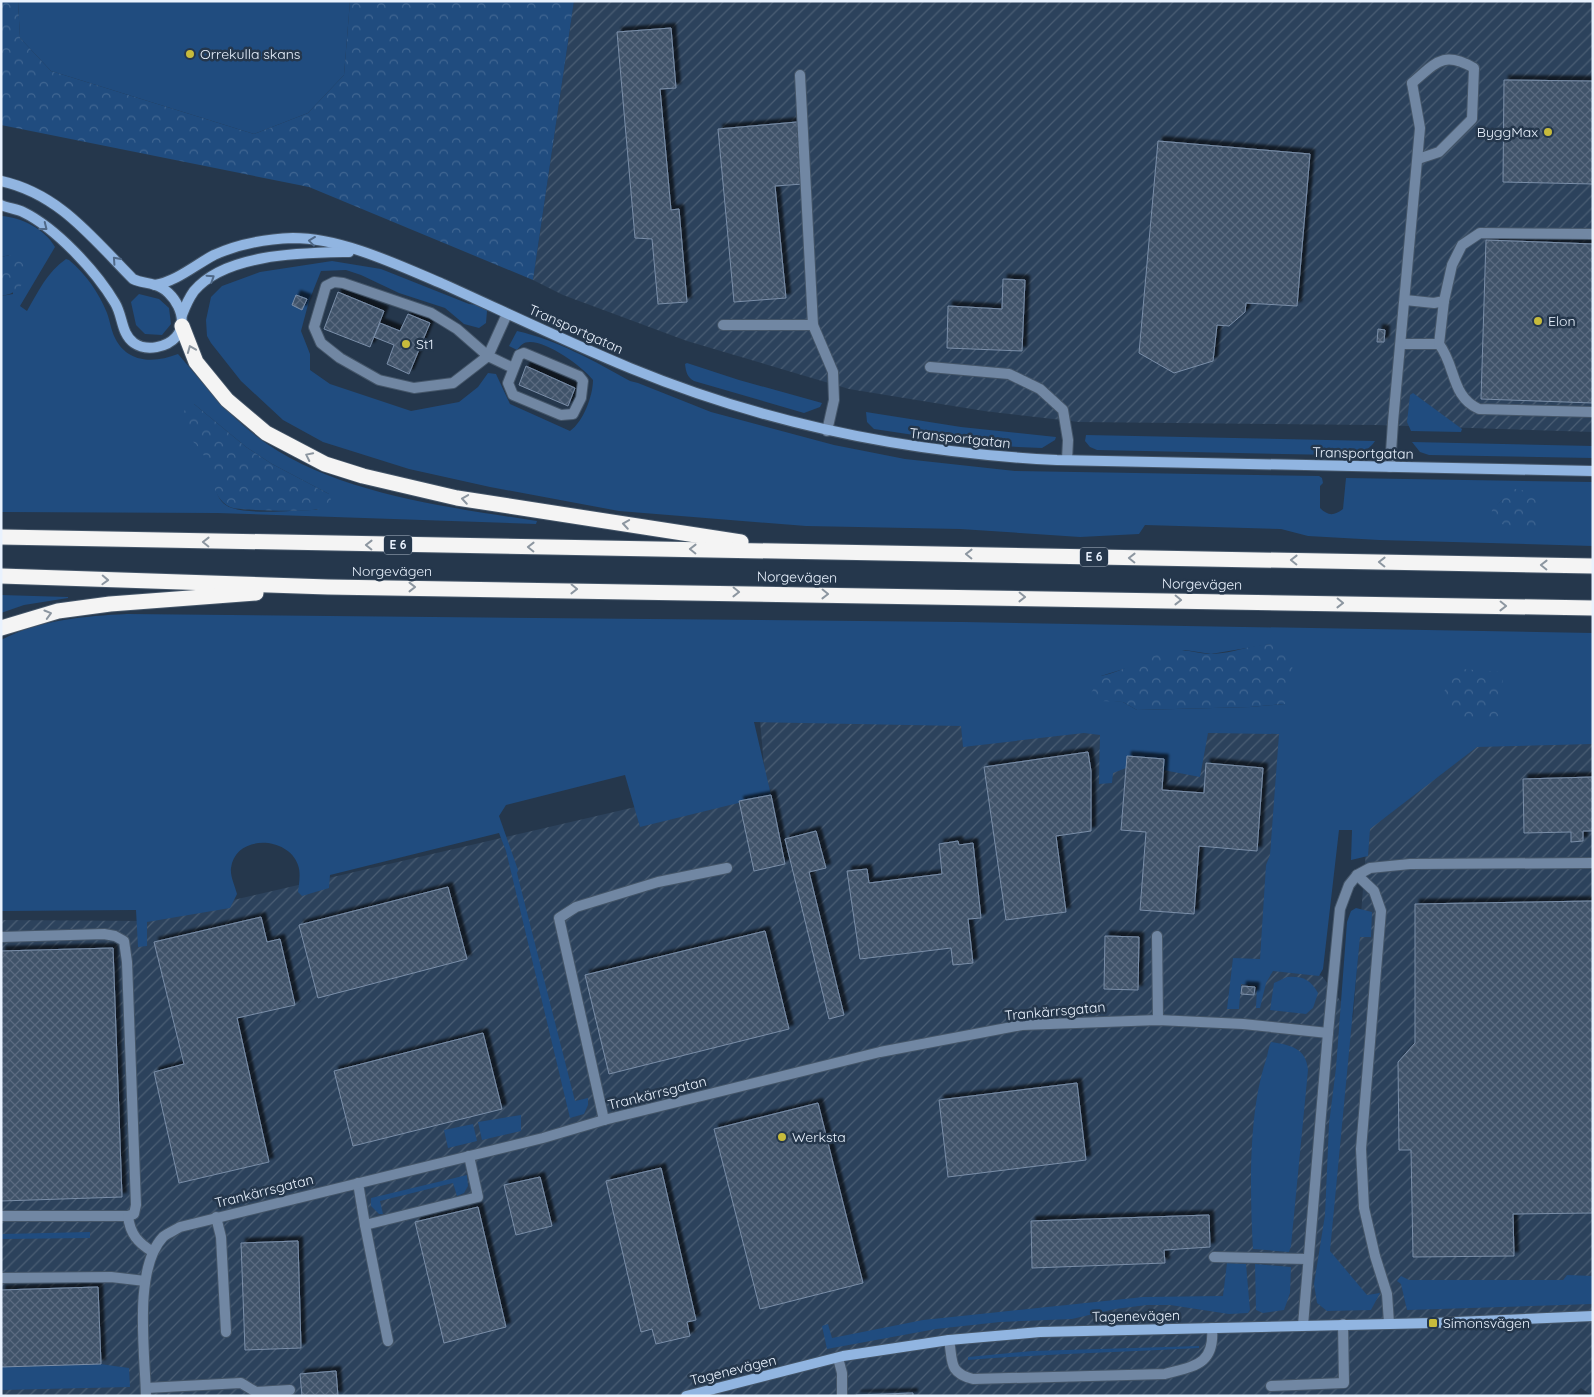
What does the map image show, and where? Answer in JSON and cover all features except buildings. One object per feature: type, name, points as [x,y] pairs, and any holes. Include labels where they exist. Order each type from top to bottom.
[{"type":"highway","points":[[182,321],[196,362],[227,400],[266,433],[325,464],[362,476],[457,498],[795,551]]},
{"type":"highway","name":"Norgevägen","points":[[1,537],[1593,566]]},
{"type":"highway","name":"Norgevägen","points":[[1,576],[328,586],[1593,608]]},
{"type":"highway","points":[[1,628],[58,611],[110,604],[328,586]]},
{"type":"street","points":[[1390,467],[1420,128],[1412,83],[1439,61],[1458,58],[1474,68],[1472,119],[1438,152],[1418,159]]},
{"type":"street","points":[[800,75],[813,325],[833,372],[834,400],[827,431]]},
{"type":"street","points":[[1,181],[36,192],[55,203],[77,221],[134,279],[142,284],[155,285],[170,294],[182,321]]},
{"type":"street","name":"Transportgatan","points":[[1,205],[23,212],[69,247],[116,305],[128,337],[136,344],[150,347],[170,343],[178,335],[194,291],[210,278],[235,266],[295,254],[360,252]]},
{"type":"street","points":[[1593,234],[1480,233],[1462,245],[1452,265],[1444,301],[1439,344],[1447,355],[1458,388],[1467,404],[1490,410],[1593,412]]},
{"type":"street","name":"Transportgatan","points":[[155,285],[175,279],[231,248],[262,241],[302,239],[325,242],[360,252],[412,271],[661,380],[741,408],[827,431],[938,451],[1067,460],[1593,471]]},
{"type":"street","points":[[508,314],[488,356],[453,383],[414,388],[379,380],[340,358],[321,343],[314,327],[326,286],[334,282],[342,283],[431,313],[457,329],[488,356],[513,368]]},
{"type":"street","points":[[1405,300],[1434,303],[1444,301]]},
{"type":"street","points":[[723,325],[813,325]]},
{"type":"street","points":[[1401,344],[1439,344]]},
{"type":"street","points":[[528,353],[579,376],[584,386],[573,414],[561,415],[513,395],[508,383],[513,368],[519,355],[528,353]]},
{"type":"street","points":[[930,367],[1009,374],[1040,389],[1063,410],[1068,440],[1067,460]]},
{"type":"street","points":[[1303,1325],[1340,909],[1349,885],[1357,875],[1370,868],[1410,864],[1593,863]]},
{"type":"street","points":[[604,1120],[559,918],[565,912],[658,882],[727,868]]},
{"type":"street","points":[[1357,875],[1374,890],[1381,911],[1361,1149],[1364,1208],[1388,1294],[1389,1323]]},
{"type":"street","points":[[1,937],[104,934],[115,936],[124,941],[127,962],[136,1205],[134,1214],[128,1216],[1,1216]]},
{"type":"street","points":[[1157,936],[1158,1020]]},
{"type":"street","name":"Trankärrsgatan","points":[[146,1392],[146,1270],[153,1252],[164,1236],[180,1227],[880,1052],[1022,1025],[1158,1020],[1243,1024],[1328,1033]]},
{"type":"street","points":[[364,1225],[478,1197],[469,1156]]},
{"type":"street","points":[[358,1183],[364,1225],[388,1341]]},
{"type":"street","points":[[128,1216],[129,1227],[134,1236],[153,1252]]},
{"type":"street","points":[[216,1217],[221,1237],[226,1332]]},
{"type":"street","points":[[1214,1257],[1308,1259]]},
{"type":"street","points":[[1,1278],[111,1277],[145,1281]]},
{"type":"street","name":"Tagenevägen","points":[[686,1396],[838,1358],[949,1340],[1040,1332],[1593,1316]]},
{"type":"street","points":[[1271,1386],[1344,1383],[1343,1324]]},
{"type":"street","points":[[949,1340],[954,1368],[961,1376],[973,1379],[1165,1374],[1192,1367],[1210,1354],[1213,1341],[1212,1328]]},
{"type":"street","points":[[838,1358],[842,1372],[842,1396]]},
{"type":"street","points":[[146,1392],[241,1383],[256,1392],[290,1390]]},
{"type":"shaded area","points":[[574,1],[1593,1],[1593,432],[1376,425],[1079,422],[984,411],[849,389],[687,341],[563,295],[533,280]]},
{"type":"shaded area","points":[[760,720],[1282,731],[1272,958],[1322,976],[1353,1018],[1368,824],[1472,740],[1593,729],[1593,1396],[1581,1388],[1571,1396],[1,1396],[1,920],[143,921],[765,777]]},
{"type":"green space","points":[[1,1],[18,1],[20,38],[51,71],[254,134],[308,113],[344,75],[350,1],[574,1],[533,280],[309,187],[1,125]]},
{"type":"green space","name":"Orrekulla skans","points":[[18,1],[350,1],[344,75],[308,113],[254,134],[51,71],[20,38]]},
{"type":"green space","points":[[1,216],[32,225],[45,235],[55,247],[20,306],[27,311],[48,276],[59,264],[66,259],[69,260],[81,271],[96,291],[107,313],[115,338],[120,347],[127,353],[135,357],[151,360],[178,354],[215,397],[245,427],[286,455],[318,471],[390,495],[465,510],[537,521],[536,524],[217,513],[1,512],[1,296],[13,294],[10,255],[1,257]],"holes":[[[188,404],[194,404],[246,447],[272,464],[329,494],[317,510],[274,512],[241,510],[232,508],[221,501]]]},
{"type":"green space","points":[[10,255],[23,264],[26,270],[25,277],[23,284],[17,289],[10,294],[1,296],[1,257]]},
{"type":"green space","points":[[332,261],[381,269],[469,304],[485,306],[487,311],[486,323],[479,328],[464,324],[445,308],[399,293],[361,275],[346,270],[321,271],[309,301],[301,331],[310,354],[310,370],[330,384],[411,411],[459,402],[478,387],[488,373],[496,374],[510,404],[570,431],[583,415],[593,386],[593,380],[573,362],[546,346],[528,342],[522,344],[517,350],[509,346],[517,331],[561,346],[630,381],[711,412],[834,445],[905,459],[1015,471],[1319,476],[1322,478],[1323,483],[1320,486],[1320,508],[1326,513],[1331,514],[1343,509],[1346,478],[1593,482],[1593,546],[1379,540],[1308,536],[1281,529],[1145,525],[1139,534],[1080,537],[960,529],[806,526],[619,511],[490,487],[409,469],[323,442],[283,420],[241,381],[211,343],[207,336],[206,320],[211,297],[222,286],[260,272]],"holes":[[[1502,500],[1536,529],[1520,526],[1497,506]]]},
{"type":"green space","points":[[139,294],[159,299],[169,308],[171,324],[162,335],[145,334],[136,325],[131,302]]},
{"type":"green space","points":[[687,363],[739,380],[822,403],[820,407],[804,413],[694,381],[687,374],[685,364]]},
{"type":"green space","points":[[1413,393],[1462,429],[1461,432],[1411,431],[1407,422],[1410,395]]},
{"type":"green space","points":[[188,404],[194,404],[246,447],[272,464],[329,494],[331,500],[319,509],[289,511],[236,508],[224,503],[215,490],[203,454],[189,437],[182,423],[182,418]]},
{"type":"green space","points":[[866,412],[961,427],[1056,437],[1055,440],[1042,448],[974,444],[874,429],[867,422]]},
{"type":"green space","points":[[1086,435],[1375,441],[1362,452],[1335,455],[1097,450],[1090,447],[1085,441]]},
{"type":"green space","points":[[1412,442],[1593,446],[1593,458],[1429,455],[1420,452]]},
{"type":"green space","points":[[1515,489],[1537,493],[1539,521],[1536,530],[1501,524],[1491,520],[1492,510],[1502,500],[1506,490]]},
{"type":"green space","points":[[1,595],[68,598],[24,605],[1,613]]},
{"type":"green space","points":[[111,615],[963,622],[1593,633],[1593,744],[1477,747],[1370,829],[1368,856],[1351,860],[1352,830],[1339,830],[1323,969],[1319,976],[1273,971],[1266,983],[1260,1008],[1256,1008],[1257,986],[1241,984],[1239,1009],[1227,1009],[1233,958],[1260,959],[1266,865],[1270,855],[1279,734],[1208,733],[1200,777],[1163,770],[1164,759],[1128,756],[1126,768],[1113,773],[1112,783],[1099,784],[1100,735],[1084,733],[963,747],[961,726],[754,722],[771,795],[640,827],[625,775],[506,805],[499,816],[518,870],[517,873],[575,1101],[588,1098],[588,1105],[584,1114],[570,1118],[506,851],[499,833],[330,875],[329,888],[302,896],[298,892],[299,868],[292,855],[284,848],[273,844],[251,844],[242,849],[235,857],[231,868],[237,894],[230,908],[147,922],[147,946],[138,947],[136,910],[1,911],[1,640],[31,628],[62,620]],"holes":[[[1271,644],[1285,704],[1250,707],[1137,710],[1123,702],[1114,701],[1101,676],[1185,650],[1211,654]]]},
{"type":"green space","points":[[1271,644],[1283,647],[1291,654],[1292,679],[1285,704],[1250,707],[1137,710],[1123,702],[1101,701],[1093,698],[1091,693],[1101,676],[1119,671],[1162,653],[1182,650],[1213,654]]},
{"type":"green space","points":[[1461,669],[1503,672],[1501,708],[1496,720],[1458,717],[1450,714],[1445,708],[1443,699],[1446,687],[1453,671]]},
{"type":"green space","points":[[1356,908],[1372,912],[1371,937],[1360,937],[1330,1251],[1367,1295],[1380,1293],[1371,1310],[1327,1311],[1317,1303],[1314,1284],[1325,1215],[1329,1124],[1336,1068],[1347,922],[1351,911]]},
{"type":"green space","points":[[1287,977],[1305,979],[1312,984],[1318,993],[1313,1008],[1306,1014],[1270,1010],[1274,983]]},
{"type":"green space","points":[[1271,1042],[1291,1046],[1301,1052],[1307,1063],[1308,1070],[1289,1252],[1253,1249],[1251,1179],[1253,1128],[1260,1081]]},
{"type":"green space","points":[[521,1115],[521,1131],[482,1140],[478,1122]]},
{"type":"green space","points":[[473,1124],[477,1141],[448,1148],[444,1130]]},
{"type":"green space","points":[[467,1175],[468,1186],[464,1193],[457,1196],[453,1183],[380,1201],[383,1214],[379,1214],[371,1206],[371,1198]]},
{"type":"green space","points":[[90,1232],[90,1238],[1,1239],[1,1234]]},
{"type":"green space","points":[[1227,1263],[1246,1264],[1250,1310],[1248,1313],[1229,1314],[1170,1305],[1147,1305],[1115,1309],[1072,1319],[1000,1322],[936,1329],[827,1349],[822,1326],[828,1324],[832,1338],[923,1320],[1143,1297],[1223,1296]]},
{"type":"green space","points":[[1255,1264],[1291,1267],[1290,1293],[1284,1310],[1263,1313],[1256,1310]]},
{"type":"green space","points":[[1567,1275],[1593,1276],[1593,1304],[1407,1310],[1401,1284],[1397,1281],[1401,1276],[1409,1280],[1563,1280]]},
{"type":"green space","points":[[1199,1346],[1199,1348],[968,1360],[968,1357],[1032,1351]]},
{"type":"green space","points":[[100,1364],[129,1368],[130,1387],[1,1390],[1,1367]]},
{"type":"place","name":"Orrekulla skans","points":[[190,54]]},
{"type":"place","name":"ByggMax","points":[[1548,132]]},
{"type":"place","name":"Elon","points":[[1538,321]]},
{"type":"place","name":"St1","points":[[406,344]]},
{"type":"place","name":"Werksta","points":[[782,1137]]},
{"type":"place","name":"Simonsvägen","points":[[1433,1323]]}]
